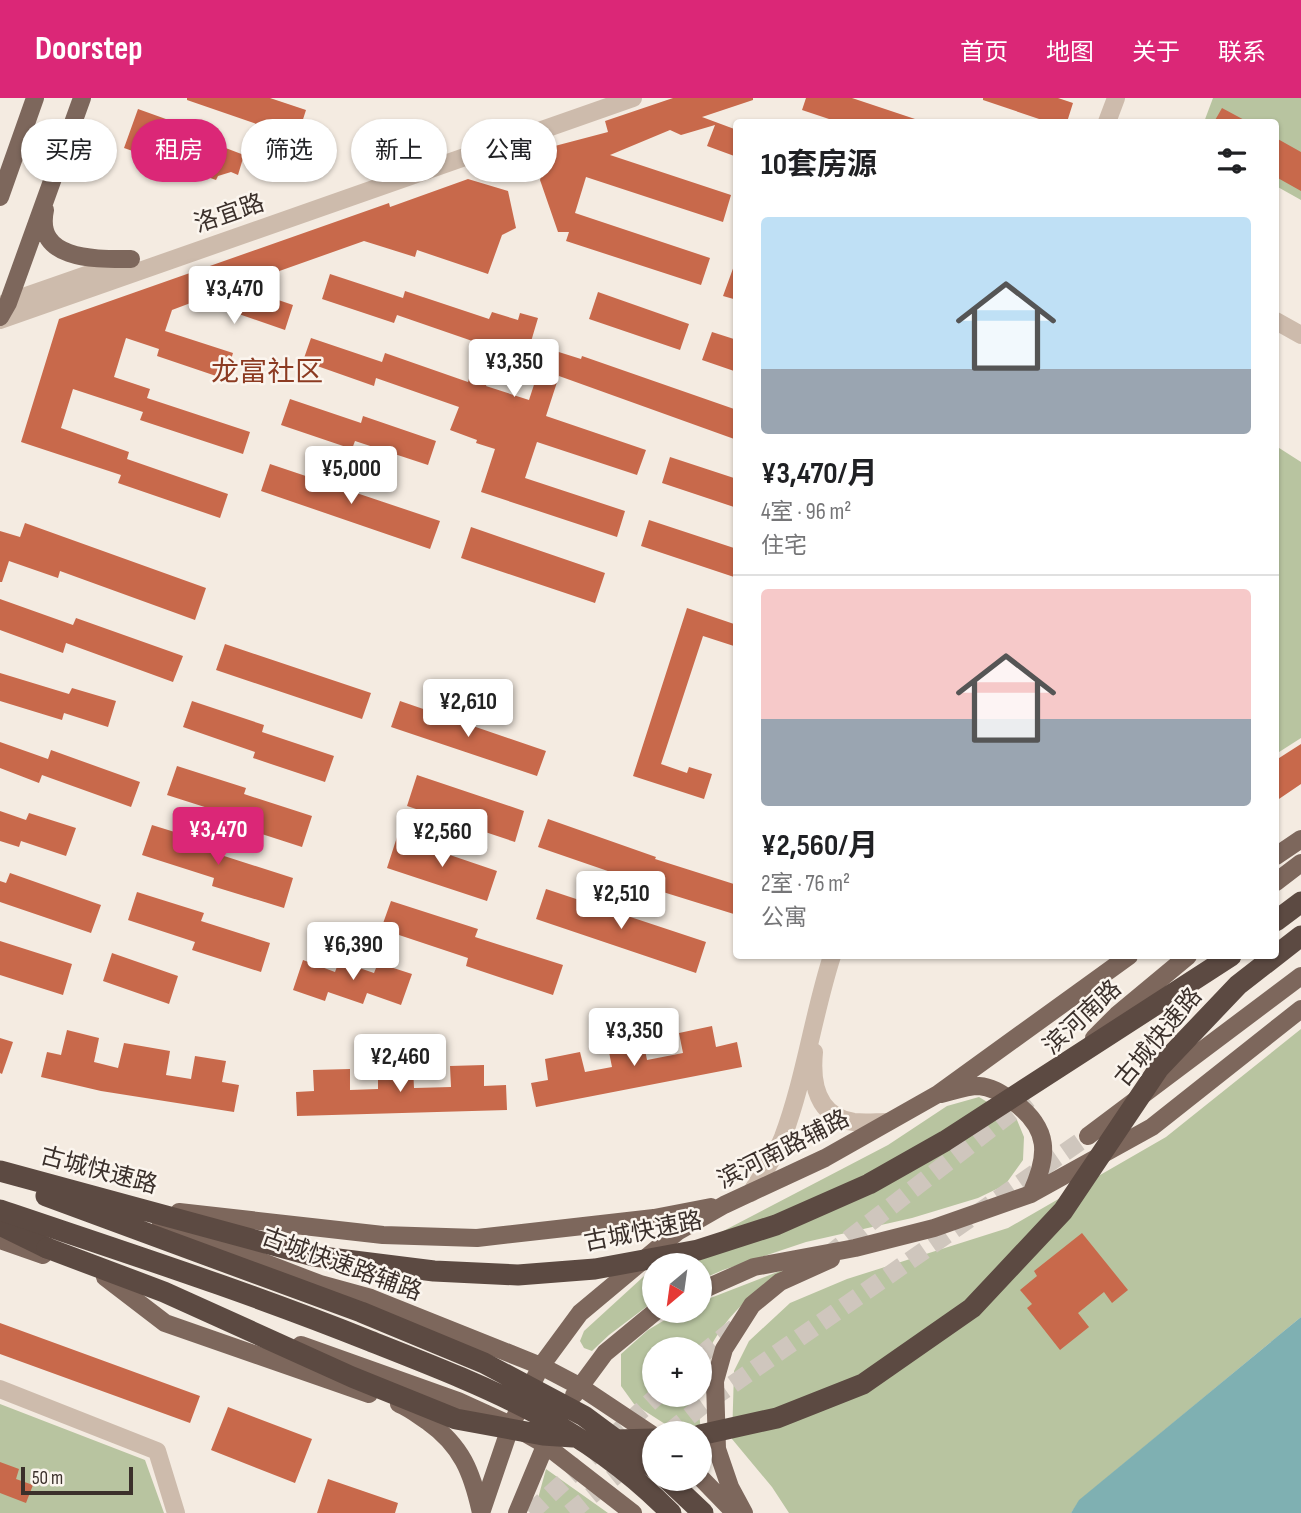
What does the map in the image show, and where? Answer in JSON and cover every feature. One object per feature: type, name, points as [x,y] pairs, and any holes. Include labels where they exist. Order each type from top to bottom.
[{"type":"highway","points":[[1279,919],[1301,902]]},
{"type":"highway","name":"古城快速路","points":[[1279,953],[1301,936]]},
{"type":"highway","name":"古城快速路","points":[[0,1171],[314,1256],[434,1271],[494,1274],[518,1275],[595,1269],[698,1250],[776,1225],[869,1184],[945,1141],[1226,959]]},
{"type":"highway","name":"古城快速路","points":[[712,1432],[777,1418],[863,1384],[972,1308],[1062,1211],[1159,1068],[1238,985],[1271,959]]},
{"type":"highway","points":[[0,1179],[361,1311],[484,1363],[584,1416],[642,1459]]},
{"type":"highway","points":[[0,1210],[285,1307],[485,1386],[544,1416],[612,1460],[671,1513]]},
{"type":"highway","points":[[0,1225],[47,1248],[164,1292],[352,1377],[456,1419],[543,1435],[642,1439]]},
{"type":"highway","points":[[680,1491],[703,1513]]},
{"type":"main road","points":[[0,197],[35,98]]},
{"type":"main road","points":[[2,311],[82,98]]},
{"type":"main road","points":[[51,186],[44,215],[47,233],[53,245],[69,254],[89,258],[131,259]]},
{"type":"main road","points":[[1279,854],[1301,839]]},
{"type":"main road","points":[[1279,880],[1301,863]]},
{"type":"main road","name":"滨河南路辅路","points":[[481,1513],[511,1425],[541,1366],[580,1313],[677,1232],[724,1205],[825,1158],[937,1094],[1125,959]]},
{"type":"main road","name":"滨河南路","points":[[1043,1088],[1117,1016],[1184,959]]},
{"type":"main road","points":[[1088,1136],[1301,976]]},
{"type":"main road","points":[[712,1286],[754,1267],[855,1248],[934,1228],[1031,1194],[1152,1126],[1301,1009]]},
{"type":"main road","points":[[937,1094],[979,1086],[998,1091],[1030,1114],[1040,1129],[1043,1147],[1041,1174],[1031,1194]]},
{"type":"main road","name":"古城快速路辅路","points":[[0,1164],[320,1284],[371,1298],[541,1366],[579,1386],[642,1429]]},
{"type":"main road","points":[[116,1206],[383,1235],[477,1238],[654,1218],[724,1205]]},
{"type":"main road","points":[[0,1240],[458,1401],[511,1425],[544,1444],[633,1513]]},
{"type":"main road","points":[[744,1513],[730,1488],[717,1449],[715,1381],[724,1349],[752,1305],[780,1282],[855,1248]]},
{"type":"main road","points":[[105,1277],[165,1323],[406,1407],[446,1434],[474,1482],[481,1513]]},
{"type":"main road","points":[[517,1513],[544,1444],[579,1386],[605,1353],[642,1323]]},
{"type":"main road","points":[[712,1489],[735,1513]]},
{"type":"street","name":"洛宜路","points":[[2,311],[131,259],[598,98]]},
{"type":"street","name":"洛宜路","points":[[2,311],[633,98]]},
{"type":"street","points":[[1108,119],[1116,98]]},
{"type":"street","points":[[1115,119],[1123,98]]},
{"type":"street","points":[[1279,323],[1301,335]]},
{"type":"street","points":[[831,959],[820,994],[812,1044],[812,1069],[817,1097],[833,1115],[852,1122],[888,1122]]},
{"type":"street","points":[[751,1193],[782,1139],[837,959]]},
{"type":"street","points":[[0,1388],[157,1451],[176,1513]]},
{"type":"green space","points":[[1213,98],[1301,98],[1301,200],[1279,188],[1279,119],[1205,119]]},
{"type":"green space","points":[[1279,448],[1301,462],[1301,738],[1279,752]]},
{"type":"green space","points":[[1301,1029],[1301,1317],[1080,1500],[1071,1513],[789,1513],[772,1487],[732,1439],[734,1371],[749,1341],[790,1303],[847,1279],[1008,1228],[1166,1137]]},
{"type":"green space","points":[[979,1097],[1017,1120],[1024,1137],[1023,1160],[1005,1185],[978,1198],[912,1218],[806,1242],[712,1275],[712,1253],[681,1253],[888,1145],[947,1106]]},
{"type":"green space","points":[[785,1269],[744,1302],[712,1344],[712,1337],[642,1337],[642,1407],[698,1407],[700,1421],[660,1421],[634,1404],[621,1386],[621,1354],[648,1330],[660,1323],[712,1323],[712,1297]]},
{"type":"green space","points":[[642,1278],[642,1310],[592,1351],[584,1348],[580,1341],[584,1331]]},
{"type":"green space","points":[[0,1404],[145,1460],[164,1513],[0,1513]]},
{"type":"green space","points":[[546,1469],[608,1513],[534,1513]]},
{"type":"water","points":[[1301,1317],[1301,1513],[1071,1513],[1079,1500]]},
{"type":"building","points":[[270,98],[306,110],[303,119],[242,119],[187,100]]},
{"type":"building","points":[[673,98],[753,98],[702,117],[733,129],[733,156],[707,146],[715,125],[681,135],[670,130],[610,155],[731,195],[723,222],[586,177],[575,213],[710,258],[701,285],[566,241],[569,232],[558,232],[541,182],[557,182],[557,145],[608,132],[605,121]]},
{"type":"building","points":[[806,98],[852,98],[915,119],[829,119],[802,110]]},
{"type":"building","points":[[1058,98],[1073,103],[1068,119],[1039,119],[983,100]]},
{"type":"building","points":[[1222,108],[1242,119],[1216,119]]},
{"type":"building","points":[[138,109],[166,119],[134,119]]},
{"type":"building","points":[[131,128],[131,150],[124,148]]},
{"type":"building","points":[[1279,140],[1301,152],[1301,191],[1279,179]]},
{"type":"building","points":[[227,149],[241,154],[238,175],[227,173]]},
{"type":"building","points":[[461,182],[478,182],[508,191],[516,228],[502,235],[488,274],[417,250],[415,257],[364,241],[237,286],[293,305],[285,330],[213,305],[217,293],[172,310],[165,331],[233,353],[225,379],[157,356],[159,349],[126,338],[114,377],[150,389],[147,398],[250,432],[243,454],[140,420],[143,412],[73,389],[61,428],[129,452],[127,459],[228,494],[220,518],[118,483],[121,475],[21,442],[59,319],[389,203],[390,207]]},
{"type":"building","points":[[733,268],[733,299],[723,296]]},
{"type":"building","points":[[330,274],[403,298],[405,291],[489,319],[492,312],[518,320],[520,313],[538,318],[530,345],[512,339],[507,354],[498,351],[486,386],[529,400],[546,348],[581,359],[582,356],[733,409],[733,439],[559,376],[546,416],[646,450],[637,475],[537,442],[525,478],[625,511],[617,537],[481,492],[495,449],[450,430],[459,407],[376,378],[374,386],[303,361],[311,338],[382,362],[385,353],[468,382],[481,344],[397,315],[394,323],[322,299]]},
{"type":"building","points":[[598,292],[689,324],[680,350],[589,319]]},
{"type":"building","points":[[712,332],[733,339],[733,371],[702,360]]},
{"type":"building","points":[[290,399],[361,423],[363,416],[436,441],[428,465],[355,441],[352,449],[281,425]]},
{"type":"building","points":[[670,457],[733,478],[733,507],[662,483]]},
{"type":"building","points":[[270,464],[440,521],[430,549],[261,491]]},
{"type":"building","points":[[649,520],[733,548],[733,577],[641,546]]},
{"type":"building","points":[[25,523],[206,588],[195,620],[60,571],[58,578],[9,561],[0,582],[0,531],[20,537]]},
{"type":"building","points":[[471,527],[605,573],[595,603],[461,558]]},
{"type":"building","points":[[0,599],[73,625],[76,618],[183,656],[173,682],[66,643],[63,653],[0,630]]},
{"type":"building","points":[[687,608],[733,624],[733,646],[703,636],[661,764],[687,773],[689,767],[712,774],[704,799],[633,776]]},
{"type":"building","points":[[225,644],[371,693],[362,719],[216,670]]},
{"type":"building","points":[[0,673],[69,694],[72,688],[116,701],[108,727],[64,713],[62,720],[0,701]]},
{"type":"building","points":[[192,701],[264,725],[262,732],[334,756],[325,782],[253,758],[255,752],[183,727]]},
{"type":"building","points":[[400,701],[546,751],[537,776],[391,727]]},
{"type":"building","points":[[0,742],[48,759],[51,750],[140,782],[131,807],[42,775],[39,783],[0,768]]},
{"type":"building","points":[[1301,744],[1301,784],[1279,799],[1279,758]]},
{"type":"building","points":[[177,766],[246,788],[244,794],[312,816],[302,847],[234,825],[236,817],[167,795]]},
{"type":"building","points":[[417,775],[524,811],[515,842],[407,806]]},
{"type":"building","points":[[0,811],[26,820],[29,813],[76,828],[66,856],[21,841],[19,847],[0,841]]},
{"type":"building","points":[[548,819],[656,857],[655,859],[733,884],[733,914],[663,892],[538,847]]},
{"type":"building","points":[[152,825],[223,847],[221,855],[293,878],[284,908],[212,886],[214,878],[142,855]]},
{"type":"building","points":[[397,837],[497,871],[487,901],[387,868]]},
{"type":"building","points":[[10,873],[101,905],[91,933],[0,902],[0,881],[6,883]]},
{"type":"building","points":[[546,889],[706,942],[696,973],[536,919]]},
{"type":"building","points":[[137,892],[204,913],[201,921],[270,943],[261,972],[192,950],[195,942],[128,920]]},
{"type":"building","points":[[391,901],[478,929],[475,937],[563,965],[553,995],[466,966],[468,958],[381,929]]},
{"type":"building","points":[[0,941],[72,964],[63,995],[0,975]]},
{"type":"building","points":[[112,953],[178,976],[169,1004],[103,981]]},
{"type":"building","points":[[303,960],[335,972],[339,961],[374,973],[378,963],[412,974],[401,1005],[367,993],[363,1004],[328,992],[325,1001],[293,990]]},
{"type":"building","points":[[712,1026],[716,1047],[737,1042],[742,1067],[536,1107],[531,1083],[548,1080],[545,1059],[580,1052],[585,1072],[612,1067],[608,1047],[643,1040],[647,1060],[683,1053],[679,1033]]},
{"type":"building","points":[[67,1030],[99,1038],[94,1062],[118,1068],[124,1043],[170,1051],[166,1075],[191,1079],[195,1056],[226,1061],[222,1082],[239,1085],[234,1112],[101,1091],[41,1077],[47,1052],[61,1055]]},
{"type":"building","points":[[0,1038],[13,1042],[2,1074],[0,1073]]},
{"type":"building","points":[[484,1065],[484,1086],[506,1085],[507,1110],[297,1116],[296,1092],[314,1091],[313,1070],[350,1069],[350,1090],[378,1089],[378,1068],[413,1067],[414,1088],[451,1087],[450,1066]]},
{"type":"building","points":[[1082,1233],[1128,1290],[1112,1303],[1104,1292],[1078,1313],[1089,1327],[1060,1350],[1027,1308],[1032,1304],[1020,1290],[1037,1276],[1034,1271]]},
{"type":"building","points":[[0,1323],[200,1396],[190,1423],[0,1354]]},
{"type":"building","points":[[228,1407],[312,1439],[295,1483],[211,1450]]},
{"type":"building","points":[[0,1462],[19,1469],[16,1479],[33,1485],[26,1503],[0,1493]]},
{"type":"building","points":[[328,1479],[398,1503],[395,1513],[317,1513]]},
{"type":"tunnel","points":[[827,1256],[1029,1099]]},
{"type":"tunnel","points":[[683,1421],[1088,1136]]},
{"type":"tunnel","points":[[712,1346],[739,1324]]},
{"type":"tunnel","points":[[530,1513],[645,1407]]},
{"type":"tunnel","points":[[570,1513],[632,1462]]},
{"type":"district","name":"龙富社区","points":[[267,371]]}]
